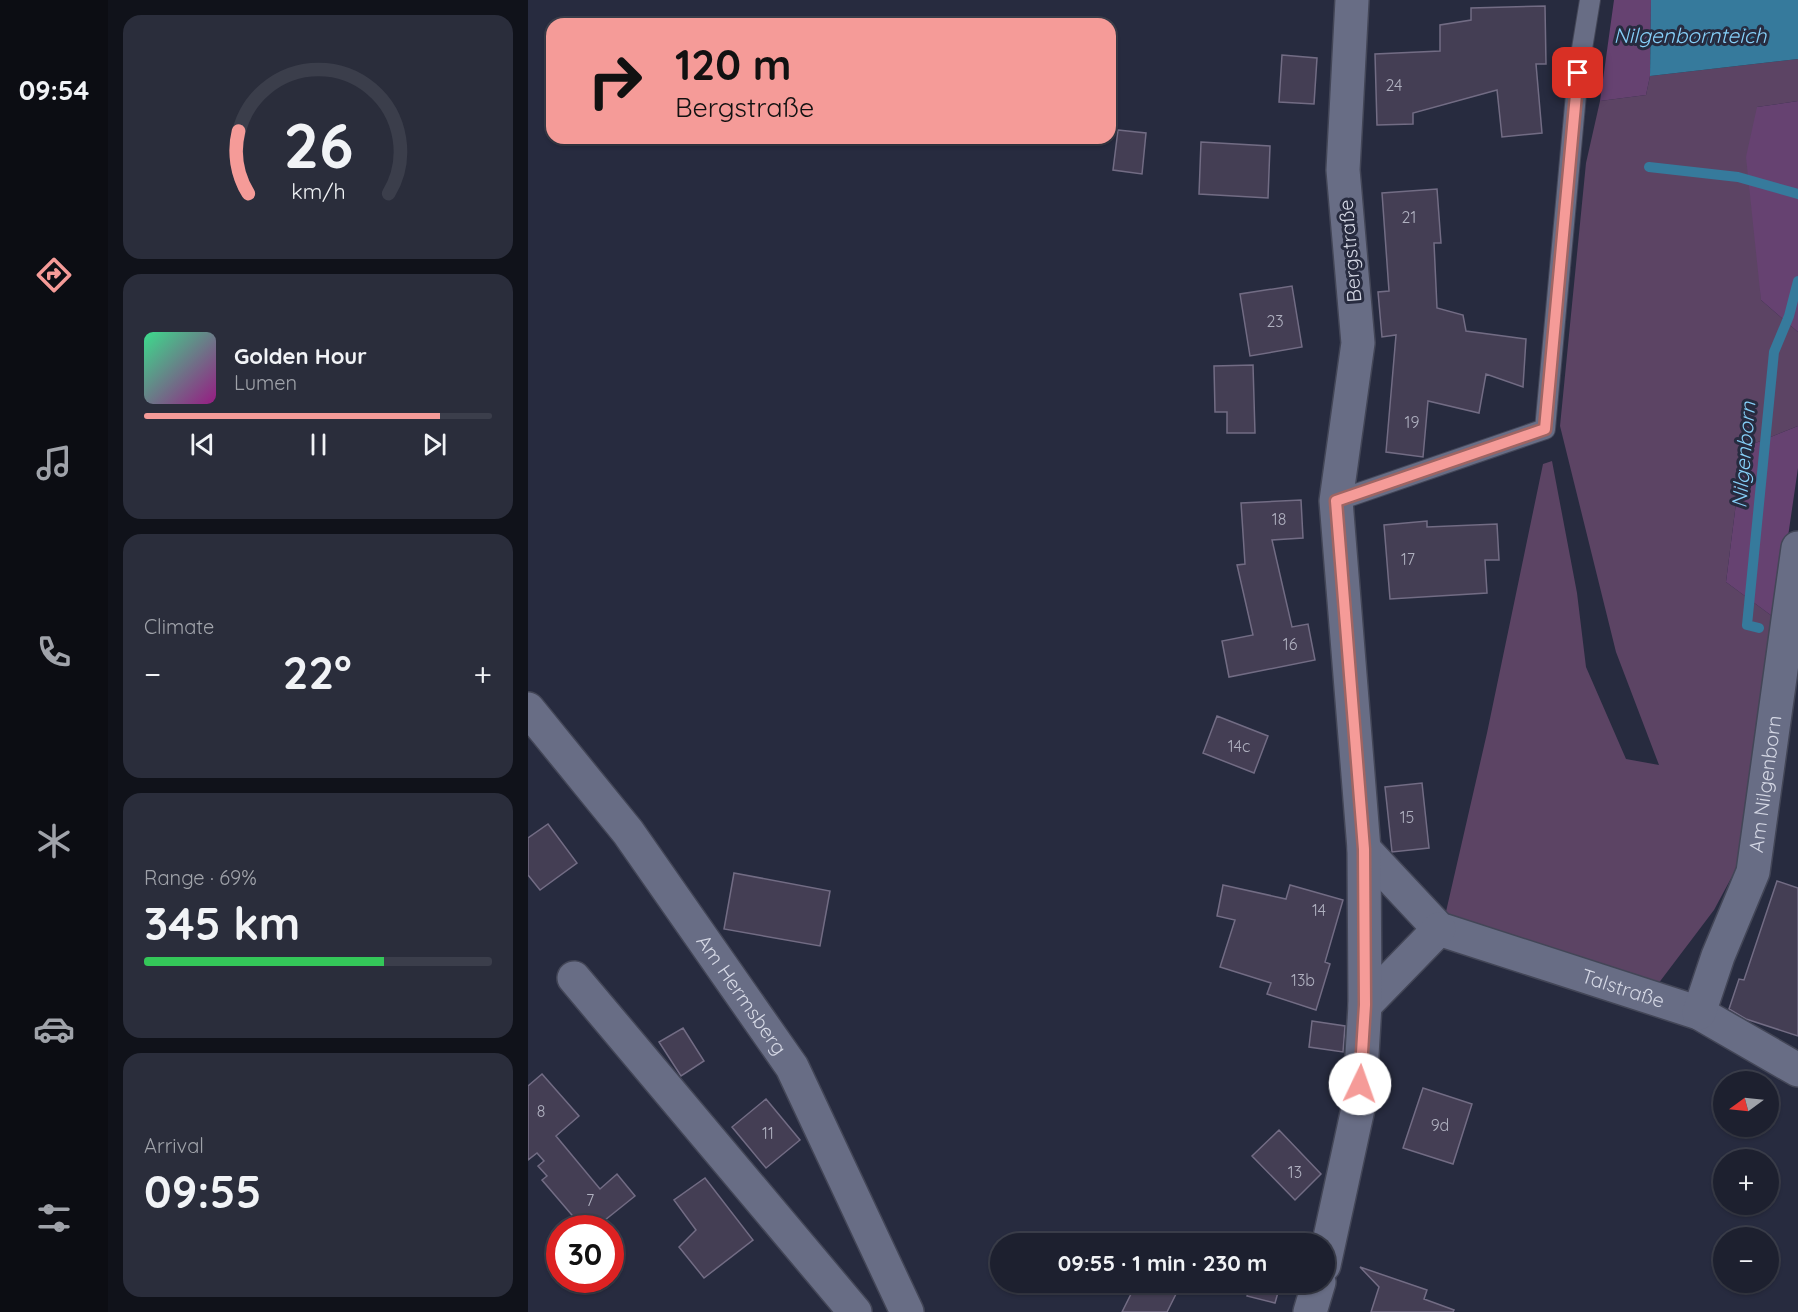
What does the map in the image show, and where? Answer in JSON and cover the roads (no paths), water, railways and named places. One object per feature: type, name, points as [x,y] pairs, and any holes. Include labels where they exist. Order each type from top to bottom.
[{"type":"street","name":"Bergstraße","points":[[1331,1233],[1359,1104],[1365,1005],[1364,849],[1336,501],[1358,343],[1343,170],[1352,0]]},
{"type":"street","name":"Am Nilgenborn","points":[[1700,1013],[1718,956],[1753,872],[1798,548]]},
{"type":"street","name":"Am Hermsberg","points":[[528,709],[628,832],[792,1067],[907,1312]]},
{"type":"street","name":"Talstraße","points":[[1364,849],[1439,929],[1700,1013],[1798,1070]]},
{"type":"street","points":[[1365,1005],[1439,929]]},
{"type":"street","points":[[574,978],[855,1312]]},
{"type":"street","points":[[1310,1312],[1316,1293]]},
{"type":"lane","points":[[1336,501],[1545,429],[1578,73],[1590,0]]},
{"type":"water","name":"Nilgenbornteich","points":[[1651,0],[1798,0],[1798,59],[1650,76]]},
{"type":"waterway","points":[[1649,167],[1738,177],[1798,194]]},
{"type":"waterway","name":"Nilgenborn","points":[[1759,628],[1747,625],[1774,352],[1789,316],[1798,281]]}]
